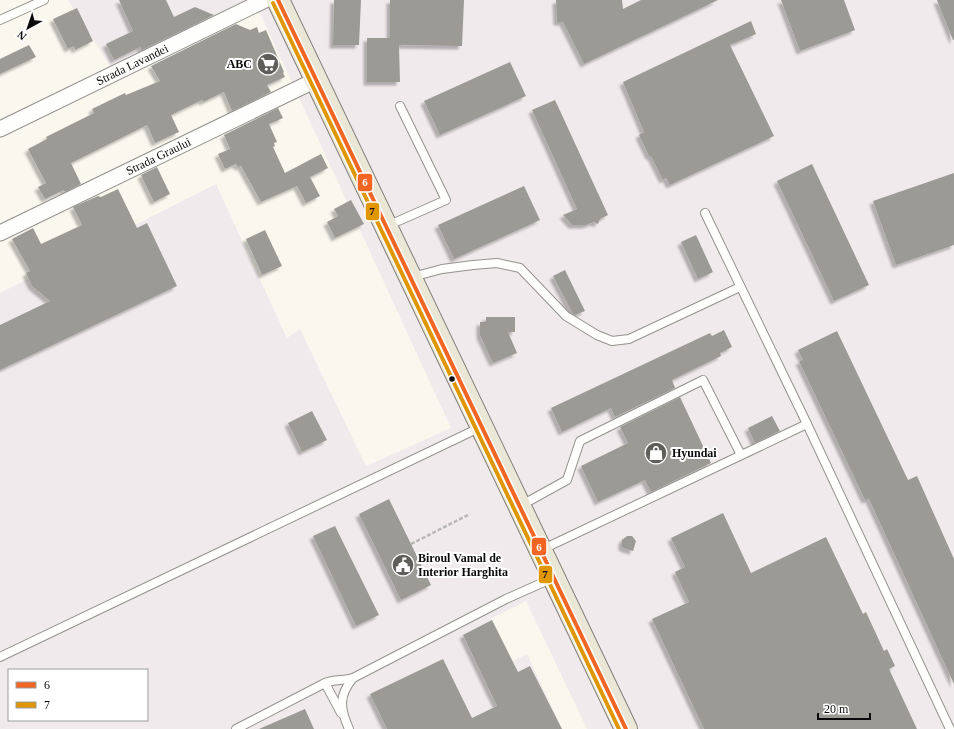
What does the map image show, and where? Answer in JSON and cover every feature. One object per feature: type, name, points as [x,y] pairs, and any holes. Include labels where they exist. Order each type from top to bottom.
[{"type":"main road","points":[[278,0],[626,729]]},
{"type":"street","name":"Strada Lavandei","points":[[0,129],[265,0]]},
{"type":"street","name":"Strada Graului","points":[[0,234],[316,80]]},
{"type":"lane","points":[[0,20],[44,0]]},
{"type":"lane","points":[[386,226],[446,200],[400,106]]},
{"type":"lane","points":[[705,213],[807,424],[950,729]]},
{"type":"lane","points":[[410,278],[442,269],[473,265],[497,263],[520,268],[566,316],[597,335],[612,341],[629,339],[740,287]]},
{"type":"lane","points":[[520,506],[567,480],[580,441],[703,380],[741,455]]},
{"type":"lane","points":[[540,550],[807,424]]},
{"type":"lane","points":[[0,657],[482,427]]},
{"type":"lane","points":[[236,729],[325,682],[330,680],[341,681],[353,678],[506,599],[554,578]]},
{"type":"lane","points":[[345,720],[341,708],[342,697],[353,678]]},
{"type":"lane","points":[[325,682],[349,729]]},
{"type":"path","points":[[411,544],[470,514]]},
{"type":"shaded area","points":[[68,0],[249,0],[110,66]]},
{"type":"shaded area","points":[[254,0],[954,0],[954,729],[587,729],[526,601],[490,619],[510,662],[527,654],[562,729],[0,729],[0,293],[216,184],[287,338],[300,329],[366,466],[451,428]]},
{"type":"building","points":[[119,0],[166,0],[174,17],[195,7],[214,15],[142,50],[140,47],[114,60],[106,44],[133,31]]},
{"type":"building","points":[[334,0],[361,0],[359,45],[333,45]]},
{"type":"building","points":[[390,0],[464,0],[462,46],[399,45],[400,82],[367,82],[367,38],[390,38]]},
{"type":"building","points":[[556,0],[622,0],[623,9],[641,0],[718,0],[584,64],[563,22],[557,22]]},
{"type":"building","points":[[781,0],[844,0],[855,30],[800,51]]},
{"type":"building","points":[[937,0],[954,0],[954,40],[953,40]]},
{"type":"building","points":[[77,8],[93,41],[75,50],[74,46],[68,49],[53,19]]},
{"type":"building","points":[[751,21],[756,34],[730,45],[774,136],[670,185],[666,178],[663,180],[639,135],[644,132],[623,82]]},
{"type":"building","points":[[236,24],[250,30],[257,27],[259,33],[266,30],[285,77],[267,85],[271,92],[232,111],[224,92],[203,102],[202,100],[171,115],[179,132],[155,143],[147,125],[71,163],[81,184],[65,192],[64,190],[45,199],[38,187],[46,183],[28,149],[47,139],[46,137],[94,113],[92,109],[125,93],[126,95],[160,81],[151,66]]},
{"type":"building","points":[[29,45],[36,57],[0,74],[0,59]]},
{"type":"building","points":[[510,62],[526,96],[440,135],[424,101]]},
{"type":"building","points":[[555,100],[608,215],[600,219],[598,224],[594,222],[586,225],[572,225],[563,215],[577,209],[532,110]]},
{"type":"building","points":[[278,108],[283,118],[269,124],[277,142],[274,143],[275,146],[273,147],[285,173],[321,154],[328,168],[310,177],[320,196],[306,203],[297,186],[261,202],[241,166],[238,167],[236,164],[225,169],[218,154],[230,149],[224,135]]},
{"type":"building","points":[[812,164],[869,285],[834,301],[777,181]]},
{"type":"building","points":[[157,167],[170,194],[154,202],[141,175]]},
{"type":"building","points":[[954,173],[954,245],[896,265],[873,201]]},
{"type":"building","points":[[524,186],[540,220],[454,259],[438,225]]},
{"type":"building","points":[[118,189],[137,228],[147,223],[177,286],[0,370],[0,325],[50,301],[32,286],[26,273],[30,271],[12,239],[33,228],[41,244],[82,225],[73,207]]},
{"type":"building","points":[[351,200],[364,224],[335,238],[327,222],[338,216],[334,209]]},
{"type":"building","points":[[265,230],[282,266],[262,275],[246,239]]},
{"type":"building","points":[[696,235],[713,272],[698,279],[681,242]]},
{"type":"building","points":[[565,270],[585,311],[575,315],[573,314],[553,276]]},
{"type":"building","points":[[486,317],[515,317],[515,332],[508,332],[517,353],[493,363],[480,335],[480,322],[486,322]]},
{"type":"building","points":[[724,330],[732,347],[720,353],[721,356],[672,380],[675,388],[615,417],[611,408],[562,432],[551,408],[710,333],[712,336]]},
{"type":"building","points":[[837,331],[908,480],[917,476],[954,559],[954,684],[869,499],[865,500],[799,361],[803,360],[798,350]]},
{"type":"building","name":"Hyundai","points":[[680,397],[711,463],[651,492],[645,480],[598,502],[581,466],[628,443],[620,427]]},
{"type":"building","points":[[312,411],[327,440],[302,452],[288,423]]},
{"type":"building","points":[[772,416],[780,431],[755,443],[748,428]]},
{"type":"building","name":"Biroul Vamal de Interior Harghita","points":[[389,499],[431,585],[401,600],[359,514]]},
{"type":"building","points":[[723,513],[751,573],[826,537],[863,614],[866,612],[884,651],[887,649],[895,666],[889,669],[917,729],[704,729],[652,619],[689,602],[675,572],[685,567],[671,538]]},
{"type":"building","points":[[335,526],[379,615],[356,626],[313,536]]},
{"type":"building","points":[[627,536],[632,536],[636,541],[633,551],[622,547],[622,540]]},
{"type":"building","points":[[492,620],[518,672],[530,666],[562,729],[387,729],[370,694],[443,659],[472,718],[497,706],[463,635]]},
{"type":"building","points":[[305,709],[314,729],[259,729]]},
{"type":"transit line","name":"6","points":[[278,0],[626,729]]},
{"type":"transit line","name":"7","points":[[273,3],[619,729]]},
{"type":"place","name":"ABC","points":[[268,64]]},
{"type":"place","name":"Hyundai","points":[[656,453]]},
{"type":"place","name":"Biroul Vamal de Interior Harghita","points":[[403,565]]}]
